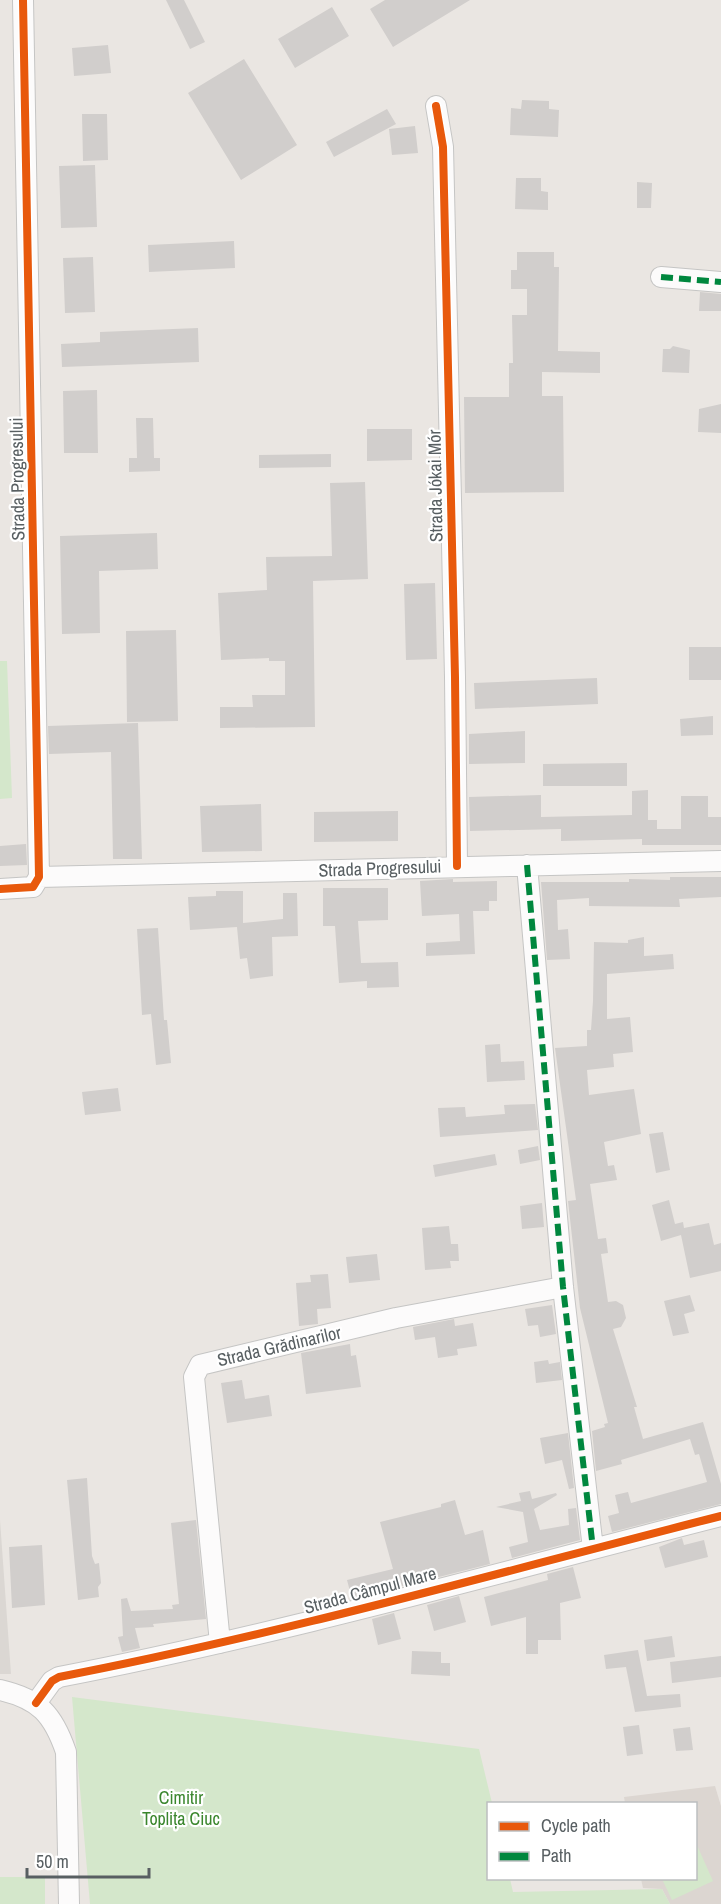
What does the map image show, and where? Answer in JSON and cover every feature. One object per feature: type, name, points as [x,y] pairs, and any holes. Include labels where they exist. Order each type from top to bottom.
[{"type":"street","name":"Strada Progresului","points":[[0,889],[33,887],[39,877],[23,0]]},
{"type":"street","name":"Strada Jókai Mór","points":[[436,106],[443,147],[457,866]]},
{"type":"street","points":[[661,277],[721,282]]},
{"type":"street","name":"Strada Progresului","points":[[39,877],[721,861]]},
{"type":"street","points":[[527,865],[563,1287],[593,1549]]},
{"type":"street","name":"Strada Grădinarilor","points":[[220,1643],[194,1377],[200,1365],[396,1318],[563,1287]]},
{"type":"street","name":"Strada Câmpul Mare","points":[[36,1703],[52,1681],[59,1677],[220,1643],[721,1516]]},
{"type":"street","points":[[0,1690],[36,1703],[52,1721],[66,1752],[69,1904]]},
{"type":"shaded area","points":[[0,1520],[11,1674],[0,1674]]},
{"type":"shaded area","points":[[715,1786],[721,1806],[721,1904],[670,1904],[662,1889],[643,1888],[641,1880],[697,1880],[697,1802],[625,1802],[624,1797]]},
{"type":"green space","points":[[0,661],[7,661],[12,798],[0,799]]},
{"type":"green space","name":"Cimitir Toplița Ciuc","points":[[72,1697],[479,1749],[492,1802],[487,1802],[487,1880],[510,1880],[513,1892],[662,1889],[670,1904],[90,1904]]},
{"type":"green space","points":[[697,1845],[713,1881],[672,1900],[662,1880],[697,1880]]},
{"type":"green space","points":[[0,1877],[45,1877],[45,1904],[0,1904]]},
{"type":"building","points":[[166,0],[184,0],[205,42],[190,49]]},
{"type":"building","points":[[385,0],[470,0],[393,47],[370,9]]},
{"type":"building","points":[[332,7],[349,36],[295,68],[278,39]]},
{"type":"building","points":[[108,45],[111,73],[74,76],[72,48]]},
{"type":"building","points":[[244,59],[297,145],[241,180],[188,93]]},
{"type":"building","points":[[522,100],[549,101],[549,109],[559,110],[558,137],[510,135],[511,108],[521,109]]},
{"type":"building","points":[[387,109],[396,124],[334,157],[326,142]]},
{"type":"building","points":[[82,114],[107,114],[108,160],[83,161]]},
{"type":"building","points":[[415,126],[418,153],[392,155],[389,129]]},
{"type":"building","points":[[95,165],[97,227],[61,228],[59,166]]},
{"type":"building","points":[[516,178],[541,178],[541,191],[548,192],[548,210],[515,209]]},
{"type":"building","points":[[637,182],[652,183],[651,208],[637,208]]},
{"type":"building","points":[[234,241],[235,268],[149,272],[148,245]]},
{"type":"building","points":[[517,252],[554,252],[554,267],[559,267],[558,351],[600,352],[600,373],[542,372],[542,396],[563,396],[564,492],[465,493],[464,397],[509,397],[509,363],[513,363],[512,315],[527,315],[527,289],[511,289],[511,270],[517,270]]},
{"type":"building","points":[[93,257],[95,312],[65,313],[63,258]]},
{"type":"building","points":[[700,292],[721,294],[721,311],[699,311]]},
{"type":"building","points":[[198,328],[199,362],[62,367],[61,344],[100,342],[100,332]]},
{"type":"building","points":[[673,346],[690,350],[689,373],[662,372],[663,349],[670,349]]},
{"type":"building","points":[[97,390],[98,453],[64,453],[63,391]]},
{"type":"building","points":[[721,404],[721,433],[698,432],[699,409]]},
{"type":"building","points":[[136,418],[153,418],[154,458],[160,458],[160,471],[129,472],[129,458],[137,458]]},
{"type":"building","points":[[367,429],[412,429],[412,460],[367,461]]},
{"type":"building","points":[[331,454],[331,467],[259,468],[259,455]]},
{"type":"building","points":[[365,482],[368,579],[313,581],[315,727],[220,728],[220,707],[253,707],[252,695],[285,695],[285,661],[269,661],[269,658],[221,660],[218,593],[267,590],[266,557],[332,556],[330,483]]},
{"type":"building","points":[[157,533],[158,569],[99,571],[100,633],[62,634],[60,536]]},
{"type":"building","points":[[435,583],[437,659],[406,660],[404,584]]},
{"type":"building","points":[[176,630],[178,721],[127,722],[126,631]]},
{"type":"building","points":[[689,647],[721,647],[721,680],[689,680]]},
{"type":"building","points":[[597,678],[598,704],[475,709],[474,683]]},
{"type":"building","points":[[713,716],[713,735],[681,736],[680,719]]},
{"type":"building","points":[[138,723],[142,859],[113,859],[111,752],[49,754],[48,726]]},
{"type":"building","points":[[525,731],[525,763],[469,764],[469,734]]},
{"type":"building","points":[[627,763],[627,786],[543,786],[543,764]]},
{"type":"building","points":[[648,790],[648,820],[657,820],[657,829],[681,829],[681,796],[708,796],[708,817],[721,817],[721,845],[642,845],[642,839],[561,841],[561,829],[470,831],[469,797],[541,795],[541,817],[632,815],[632,791]]},
{"type":"building","points":[[261,804],[262,851],[202,852],[200,806]]},
{"type":"building","points":[[398,811],[398,841],[314,842],[314,812]]},
{"type":"building","points":[[26,844],[27,865],[0,866],[0,846]]},
{"type":"building","points":[[670,877],[721,877],[721,897],[679,899],[680,907],[589,906],[589,898],[557,900],[558,930],[568,929],[570,959],[547,960],[541,882],[629,882],[629,879],[670,880]]},
{"type":"building","points":[[453,879],[453,882],[497,881],[497,901],[489,901],[489,911],[473,911],[475,954],[426,956],[426,943],[460,941],[459,914],[422,916],[420,881]]},
{"type":"building","points":[[323,888],[388,888],[388,920],[358,921],[361,963],[398,962],[399,987],[367,988],[367,981],[339,983],[335,926],[323,926]]},
{"type":"building","points":[[216,891],[243,891],[243,923],[283,919],[283,893],[297,893],[298,936],[272,937],[273,976],[250,979],[247,958],[240,959],[237,927],[190,930],[188,897],[216,896]]},
{"type":"building","points":[[158,928],[164,1020],[167,1020],[171,1063],[156,1065],[151,1014],[142,1015],[137,929]]},
{"type":"building","points":[[644,937],[644,956],[673,954],[674,969],[607,974],[607,1019],[630,1017],[633,1052],[613,1054],[614,1067],[587,1070],[589,1095],[634,1089],[641,1134],[604,1142],[608,1166],[614,1165],[617,1180],[590,1184],[598,1239],[606,1238],[608,1253],[601,1254],[608,1302],[616,1301],[623,1305],[626,1318],[621,1327],[613,1329],[637,1407],[634,1407],[643,1439],[703,1422],[721,1484],[721,1504],[612,1532],[608,1516],[619,1513],[615,1495],[628,1492],[631,1503],[707,1482],[699,1454],[695,1455],[690,1439],[621,1460],[622,1464],[596,1471],[592,1431],[605,1427],[604,1424],[608,1423],[580,1308],[568,1201],[576,1200],[555,1048],[587,1046],[587,1030],[591,1030],[593,1001],[594,942],[628,943],[628,940]]},
{"type":"building","points":[[500,1044],[501,1062],[524,1061],[525,1080],[487,1082],[485,1045]]},
{"type":"building","points":[[118,1088],[121,1111],[85,1115],[82,1092]]},
{"type":"building","points":[[535,1104],[538,1130],[440,1137],[438,1108],[465,1107],[466,1117],[505,1114],[504,1105]]},
{"type":"building","points":[[663,1132],[670,1170],[656,1173],[649,1134]]},
{"type":"building","points":[[538,1146],[540,1160],[520,1164],[518,1150]]},
{"type":"building","points":[[495,1154],[497,1165],[435,1177],[433,1165]]},
{"type":"building","points":[[669,1200],[675,1224],[683,1222],[684,1228],[709,1223],[714,1245],[721,1243],[721,1271],[690,1278],[681,1235],[661,1241],[652,1205]]},
{"type":"building","points":[[542,1203],[544,1227],[522,1229],[520,1206]]},
{"type":"building","points":[[449,1226],[451,1244],[458,1244],[459,1261],[450,1261],[451,1268],[425,1270],[422,1228]]},
{"type":"building","points":[[377,1254],[380,1280],[349,1283],[346,1257]]},
{"type":"building","points":[[328,1274],[331,1308],[317,1309],[318,1324],[299,1326],[296,1283],[311,1282],[310,1275]]},
{"type":"building","points":[[690,1295],[695,1311],[684,1314],[689,1333],[673,1336],[664,1301]]},
{"type":"building","points":[[552,1305],[556,1334],[540,1337],[538,1325],[528,1326],[525,1309]]},
{"type":"building","points":[[454,1319],[455,1326],[473,1323],[477,1346],[457,1349],[458,1355],[438,1358],[435,1337],[415,1340],[413,1327]]},
{"type":"building","points":[[350,1344],[351,1356],[356,1355],[361,1387],[306,1394],[301,1353]]},
{"type":"building","points":[[548,1360],[549,1364],[560,1362],[562,1380],[536,1383],[534,1362]]},
{"type":"building","points":[[242,1380],[245,1399],[269,1395],[272,1416],[227,1423],[221,1383]]},
{"type":"building","points":[[568,1433],[574,1488],[569,1489],[562,1460],[545,1464],[540,1438]]},
{"type":"building","points":[[87,1478],[92,1556],[95,1564],[99,1563],[101,1583],[98,1587],[99,1597],[78,1600],[67,1480]]},
{"type":"building","points":[[530,1491],[532,1499],[556,1493],[557,1495],[534,1509],[540,1530],[569,1525],[568,1509],[576,1508],[580,1540],[512,1558],[509,1547],[528,1542],[523,1512],[496,1507],[521,1501],[519,1493]]},
{"type":"building","points":[[455,1500],[465,1535],[483,1530],[490,1564],[352,1599],[347,1580],[393,1569],[380,1522],[441,1507],[441,1504]]},
{"type":"building","points":[[196,1520],[206,1619],[135,1628],[140,1648],[122,1652],[118,1637],[123,1636],[121,1599],[127,1598],[131,1611],[173,1609],[172,1605],[179,1604],[171,1523]]},
{"type":"building","points":[[682,1538],[684,1545],[704,1540],[708,1557],[665,1568],[659,1547]]},
{"type":"building","points":[[42,1545],[45,1605],[12,1608],[9,1547]]},
{"type":"building","points":[[573,1567],[581,1598],[560,1603],[561,1640],[538,1640],[538,1654],[526,1654],[526,1617],[491,1626],[484,1597],[548,1580],[547,1574]]},
{"type":"building","points":[[459,1596],[466,1622],[434,1631],[427,1605]]},
{"type":"building","points":[[394,1613],[401,1639],[378,1645],[372,1619]]},
{"type":"building","points":[[672,1636],[675,1657],[647,1661],[644,1640]]},
{"type":"building","points":[[638,1650],[647,1696],[680,1694],[681,1707],[635,1712],[626,1667],[606,1669],[604,1655]]},
{"type":"building","points":[[412,1651],[441,1652],[441,1663],[450,1663],[450,1676],[411,1674]]},
{"type":"building","points":[[721,1656],[721,1677],[672,1683],[670,1662]]},
{"type":"building","points":[[639,1725],[643,1754],[627,1756],[623,1727]]},
{"type":"building","points":[[690,1727],[693,1750],[676,1751],[673,1729]]},
{"type":"marked path","points":[[661,277],[721,282]]},
{"type":"marked path","points":[[527,865],[563,1287],[593,1549]]},
{"type":"cycle path","points":[[0,889],[33,887],[39,877],[23,0]]},
{"type":"cycle path","points":[[436,106],[443,147],[457,866]]},
{"type":"cycle path","points":[[36,1703],[52,1681],[59,1677],[226,1642],[721,1516]]}]
